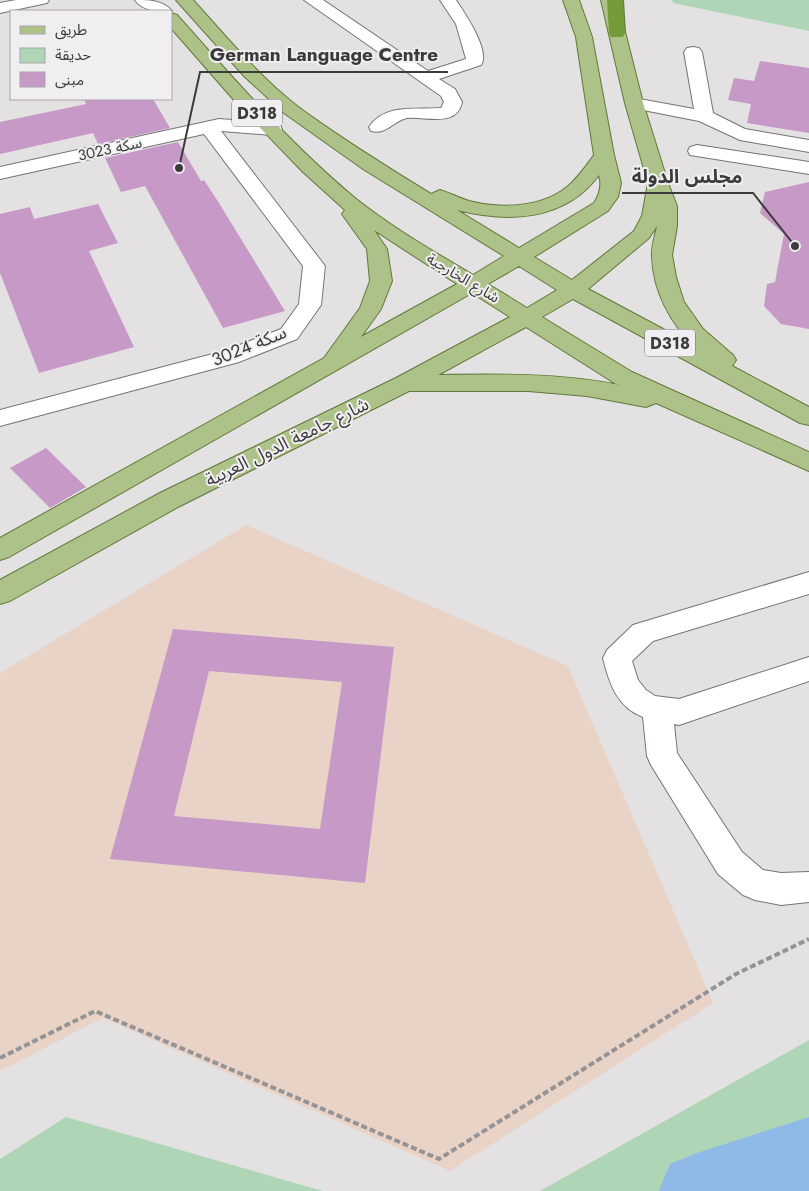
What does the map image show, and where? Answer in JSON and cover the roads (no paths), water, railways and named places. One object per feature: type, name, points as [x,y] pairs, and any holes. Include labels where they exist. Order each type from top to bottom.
[{"type":"highway","points":[[615,0],[617,33]]},
{"type":"main road","points":[[156,0],[164,10]]},
{"type":"main road","name":"D318","points":[[184,0],[250,72],[290,109],[370,165],[573,290],[809,417]]},
{"type":"main road","points":[[0,550],[520,258],[601,207],[608,196],[611,183],[604,155],[584,37],[571,0]]},
{"type":"main road","points":[[610,0],[634,103],[658,183],[667,206],[667,226],[662,255],[665,277],[673,303],[695,334],[768,396]]},
{"type":"main road","name":"شارع الخارجية","points":[[172,19],[247,104],[310,168],[349,203],[403,241],[624,378],[809,462]]},
{"type":"main road","points":[[370,165],[463,206],[488,210],[521,210],[548,205],[566,197],[577,188],[604,155]]},
{"type":"main road","name":"شارع جامعة الدول العربية","points":[[0,593],[169,500],[404,384],[573,290],[642,234],[652,216],[658,183]]},
{"type":"main road","points":[[326,367],[370,309],[381,281],[377,249],[352,213],[349,203]]},
{"type":"main road","points":[[404,384],[538,382],[628,394],[694,411]]},
{"type":"street","points":[[0,8],[40,0],[54,0]]},
{"type":"street","points":[[143,0],[163,10]]},
{"type":"street","points":[[312,0],[449,93],[452,98],[452,104],[448,111],[435,114],[406,113],[396,116],[378,127]]},
{"type":"street","points":[[426,77],[475,61],[476,56],[464,24],[448,0]]},
{"type":"street","points":[[692,52],[704,116]]},
{"type":"street","points":[[634,103],[704,116],[740,134],[809,146]]},
{"type":"street","name":"سكة 3023","points":[[214,126],[247,104]]},
{"type":"street","name":"سكة 3023","points":[[0,173],[214,126],[273,129]]},
{"type":"street","name":"سكة 3024","points":[[0,418],[231,357],[289,334],[310,305],[314,266],[214,126]]},
{"type":"street","points":[[697,151],[809,168]]},
{"type":"street","points":[[809,583],[643,633],[617,658],[632,698],[657,710],[679,712],[809,669]]},
{"type":"street","points":[[657,710],[662,756],[730,864],[755,884],[782,889],[808,887]]},
{"type":"waterway","points":[[697,1191],[809,1154]]},
{"type":"place","name":"German Language Centre","points":[[179,168]]},
{"type":"place","name":"مجلس الدولة","points":[[795,246]]}]
